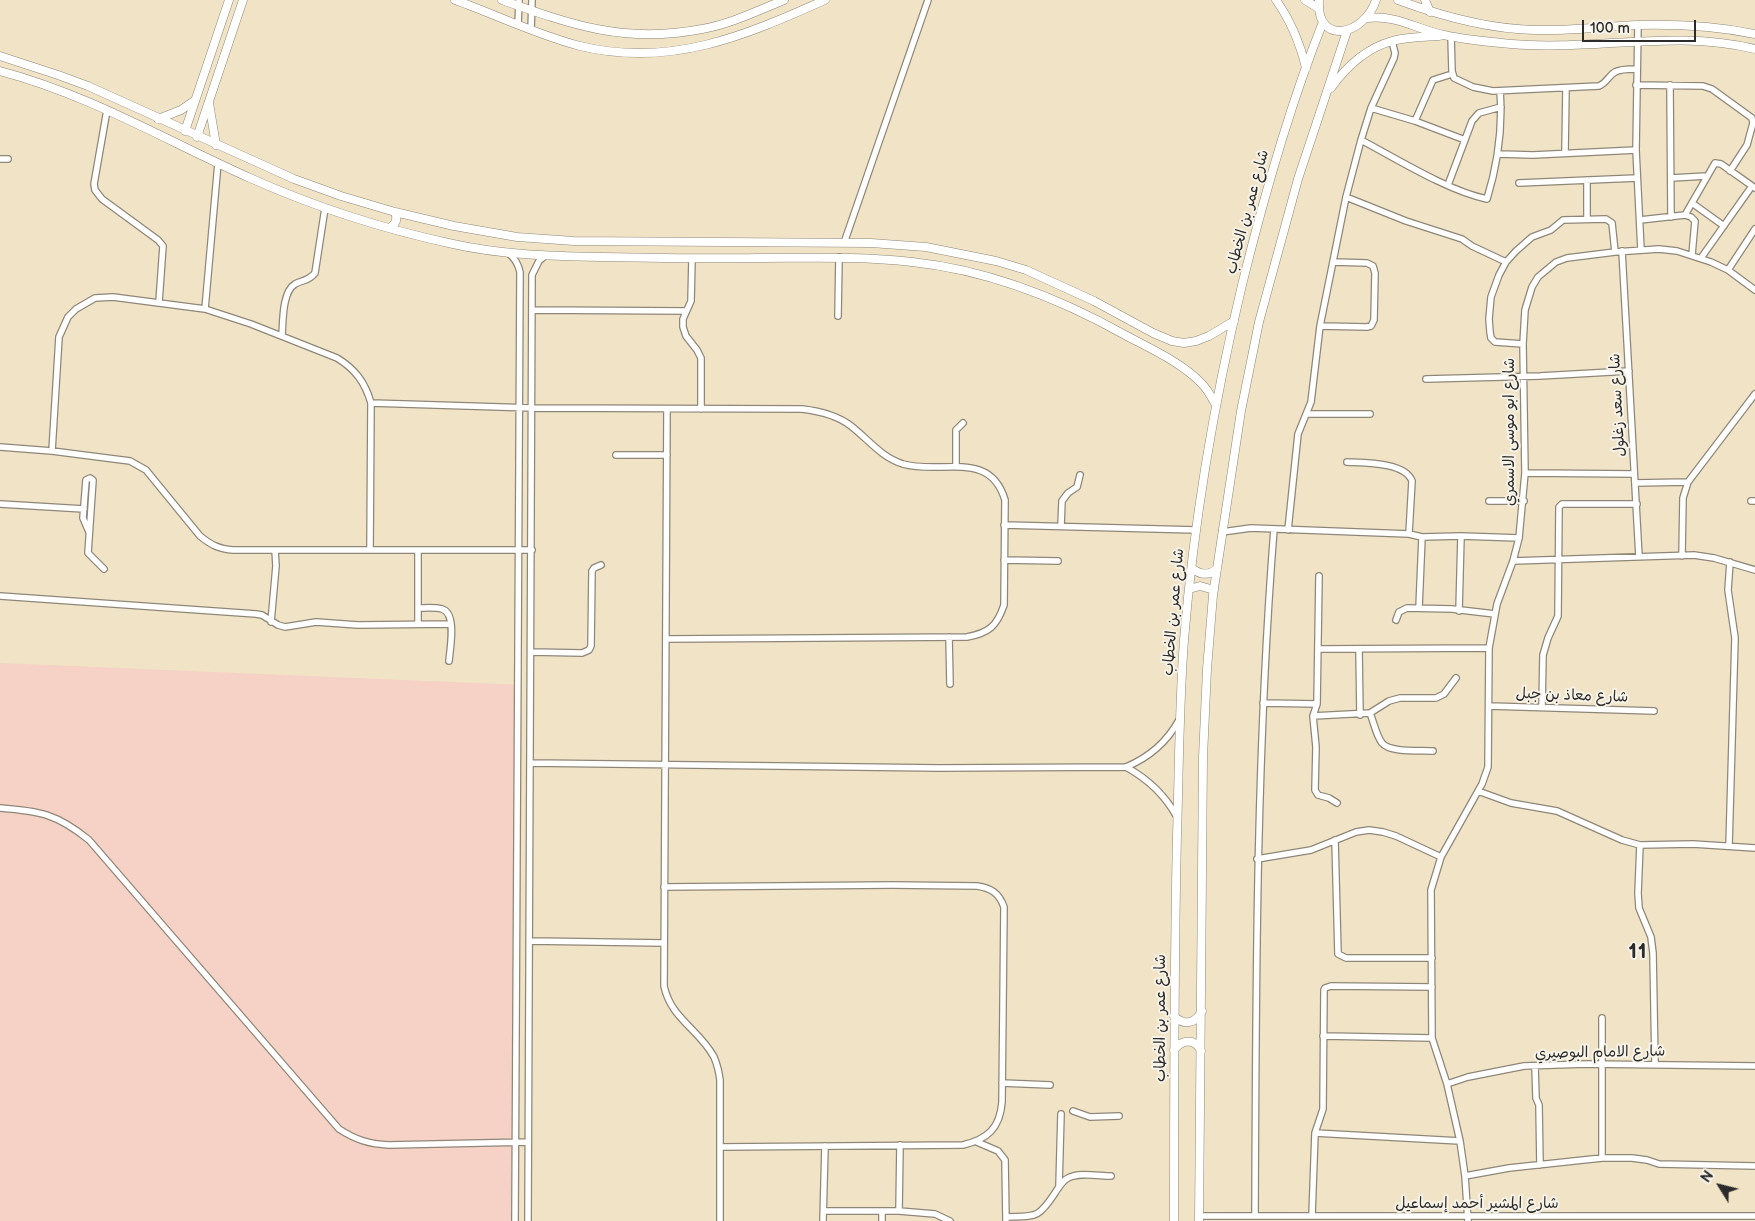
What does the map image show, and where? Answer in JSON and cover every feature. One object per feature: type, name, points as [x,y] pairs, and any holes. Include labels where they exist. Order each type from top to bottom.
[{"type":"street","points":[[184,131],[229,0]]},
{"type":"street","points":[[197,137],[243,0]]},
{"type":"street","points":[[455,0],[531,30],[589,48],[655,54],[705,46],[740,36],[825,0]]},
{"type":"street","points":[[502,0],[519,3],[532,11],[572,25],[600,31],[651,35],[703,29],[734,20],[784,0]]},
{"type":"street","points":[[531,30],[532,0]]},
{"type":"street","points":[[844,244],[928,0]]},
{"type":"street","points":[[1276,0],[1294,30],[1306,68]]},
{"type":"street","points":[[1305,0],[1319,4],[1319,15],[1323,22],[1331,29],[1347,31],[1358,26],[1367,18],[1376,0]]},
{"type":"street","points":[[1398,0],[1430,12],[1474,23],[1523,30],[1638,25],[1688,25],[1755,34]]},
{"type":"street","points":[[1425,0],[1430,12]]},
{"type":"street","points":[[518,25],[519,3]]},
{"type":"street","points":[[1367,18],[1393,18],[1448,36],[1535,46],[1685,40],[1718,42],[1755,49]]},
{"type":"street","name":"شارع عمر بن الخطاب","points":[[1174,1221],[1174,1016],[1179,720],[1196,530],[1216,405],[1234,321],[1273,168],[1323,22]]},
{"type":"street","points":[[1638,25],[1636,150],[1642,250]]},
{"type":"street","points":[[1200,1218],[1203,756],[1207,669],[1214,590],[1241,411],[1259,322],[1286,216],[1347,31]]},
{"type":"street","points":[[1326,94],[1339,77],[1358,59],[1380,46],[1392,41],[1448,36]]},
{"type":"street","points":[[1448,36],[1454,78],[1466,85],[1486,90],[1599,86],[1606,83],[1618,71],[1636,69]]},
{"type":"street","points":[[1288,530],[1298,434],[1311,402],[1320,326],[1346,197],[1371,108],[1396,52],[1392,41]]},
{"type":"street","points":[[0,56],[73,80],[301,182],[420,218],[488,232],[545,240],[899,244],[958,253],[1026,270],[1094,300],[1172,341],[1184,343],[1196,341],[1209,336],[1234,321]]},
{"type":"street","points":[[0,72],[65,92],[285,193],[325,208],[390,228],[413,228],[454,244],[508,253],[545,256],[692,259],[839,257],[914,262],[955,268],[1012,283],[1069,306],[1160,354],[1202,384],[1216,405]]},
{"type":"street","points":[[1415,121],[1433,80],[1452,74]]},
{"type":"street","points":[[1636,84],[1699,85],[1712,89],[1751,117],[1753,131],[1745,149],[1730,170]]},
{"type":"street","points":[[1670,85],[1672,217]]},
{"type":"street","points":[[1565,153],[1566,88]]},
{"type":"street","points":[[1361,140],[1448,185],[1487,199],[1499,154],[1500,91]]},
{"type":"street","points":[[158,119],[181,110],[194,101]]},
{"type":"street","points":[[209,102],[216,145]]},
{"type":"street","points":[[1448,185],[1475,116],[1484,111],[1501,107]]},
{"type":"street","points":[[1371,108],[1415,121],[1465,140]]},
{"type":"street","points":[[106,110],[94,184],[95,190],[102,199],[158,240],[163,246],[159,302]]},
{"type":"street","points":[[1499,154],[1636,150]]},
{"type":"street","points":[[0,159],[8,159]]},
{"type":"street","points":[[204,308],[218,163]]},
{"type":"street","points":[[1685,215],[1715,163],[1721,164],[1753,187],[1701,258]]},
{"type":"street","points":[[1671,178],[1707,176]]},
{"type":"street","points":[[1519,183],[1638,178]]},
{"type":"street","points":[[1587,180],[1587,219]]},
{"type":"street","points":[[1346,197],[1406,221],[1464,240],[1472,246],[1506,262]]},
{"type":"street","points":[[1692,203],[1724,226]]},
{"type":"street","points":[[282,336],[286,294],[297,282],[311,278],[315,273],[325,208]]},
{"type":"street","points":[[390,228],[397,220],[395,212]]},
{"type":"street","points":[[1640,220],[1685,215],[1691,217],[1694,221],[1692,255]]},
{"type":"street","points":[[413,228],[420,218]]},
{"type":"street","points":[[1523,344],[1495,342],[1491,338],[1489,318],[1491,297],[1499,275],[1506,262],[1516,251],[1532,237],[1551,230],[1563,220],[1606,219],[1611,221],[1613,226],[1615,252]]},
{"type":"street","points":[[1728,270],[1755,229]]},
{"type":"street","points":[[649,242],[650,258]]},
{"type":"street","name":"شارع ابو موسى الاسمري","points":[[1468,1219],[1460,1141],[1447,1084],[1432,1038],[1432,890],[1435,873],[1441,857],[1486,777],[1488,766],[1489,648],[1495,614],[1519,538],[1524,501],[1523,344],[1527,298],[1532,287],[1546,269],[1567,258],[1622,251],[1659,249],[1701,258],[1728,270],[1755,290]]},
{"type":"street","name":"شارع سعد زغلول","points":[[1622,251],[1639,557]]},
{"type":"street","points":[[508,253],[519,264],[520,272],[515,1221]]},
{"type":"street","points":[[955,268],[958,253]]},
{"type":"street","points":[[528,1221],[532,275],[539,261],[545,256]]},
{"type":"street","points":[[838,316],[839,257]]},
{"type":"street","points":[[692,259],[691,301],[683,319],[683,328],[686,336],[701,358],[701,409]]},
{"type":"street","points":[[1320,326],[1368,327],[1374,320],[1375,273],[1373,266],[1367,263],[1334,262]]},
{"type":"street","points":[[52,451],[60,337],[68,317],[85,302],[104,297],[204,308],[337,358],[347,364],[363,381],[372,403],[370,550]]},
{"type":"street","points":[[532,310],[686,311]]},
{"type":"street","points":[[1426,379],[1524,377],[1628,371]]},
{"type":"street","points":[[1682,556],[1683,498],[1688,482],[1755,394]]},
{"type":"street","points":[[372,403],[520,408],[802,409],[834,416],[850,425],[878,450],[895,461],[915,466],[976,468],[987,472],[1002,489],[1004,500],[1004,605],[1000,617],[991,628],[980,635],[967,637],[666,639]]},
{"type":"street","points":[[667,409],[664,986],[666,997],[678,1016],[707,1047],[718,1068],[720,1080],[720,1221]]},
{"type":"street","points":[[1306,414],[1370,414]]},
{"type":"street","points":[[956,468],[956,430],[963,423]]},
{"type":"street","points":[[0,446],[130,461],[146,470],[200,536],[209,544],[221,549],[532,550]]},
{"type":"street","points":[[616,456],[667,455]]},
{"type":"street","points":[[1347,462],[1379,463],[1409,476],[1412,481],[1409,534]]},
{"type":"street","points":[[1525,473],[1634,474]]},
{"type":"street","points":[[1061,526],[1062,501],[1068,493],[1077,487],[1080,475]]},
{"type":"street","points":[[89,532],[83,518],[86,480],[90,478],[93,480],[88,553],[104,569]]},
{"type":"street","points":[[1635,483],[1688,482]]},
{"type":"street","points":[[84,501],[91,502]]},
{"type":"street","points":[[1489,502],[1524,501]]},
{"type":"street","points":[[0,504],[84,509]]},
{"type":"street","points":[[1542,708],[1543,655],[1558,616],[1559,508],[1561,504],[1637,504]]},
{"type":"street","points":[[1004,525],[1196,530]]},
{"type":"street","points":[[1222,532],[1252,528],[1409,534],[1422,537],[1519,538]]},
{"type":"street","points":[[1255,1215],[1257,859],[1263,703],[1274,529]]},
{"type":"street","points":[[1459,611],[1461,536]]},
{"type":"street","points":[[1419,608],[1422,537]]},
{"type":"street","points":[[271,622],[276,566],[275,550]]},
{"type":"street","points":[[418,550],[418,623]]},
{"type":"street","points":[[1513,561],[1703,556],[1755,570]]},
{"type":"street","points":[[1004,560],[1058,561]]},
{"type":"street","points":[[1729,846],[1735,643],[1734,623],[1728,590],[1730,562]]},
{"type":"street","points":[[531,652],[582,653],[589,650],[591,646],[592,571],[601,564]]},
{"type":"street","points":[[1192,568],[1198,573],[1206,574],[1212,573],[1217,569]]},
{"type":"street","points":[[1319,576],[1317,704],[1313,716],[1316,747],[1315,790],[1318,795],[1329,798],[1337,803]]},
{"type":"street","points":[[1190,589],[1200,586],[1214,590]]},
{"type":"street","points":[[0,596],[256,614],[285,627],[316,622],[358,625],[451,624]]},
{"type":"street","points":[[418,608],[444,610],[449,615],[451,624],[449,660]]},
{"type":"street","points":[[1396,620],[1403,609],[1419,608],[1495,614]]},
{"type":"street","points":[[949,637],[950,684]]},
{"type":"street","points":[[1318,649],[1489,648]]},
{"type":"street","points":[[1359,649],[1360,715]]},
{"type":"street","points":[[1313,716],[1360,715],[1370,713],[1394,699],[1436,698],[1447,691],[1456,678]]},
{"type":"street","points":[[1263,703],[1317,704]]},
{"type":"street","name":"شارع معاذ بن جبل","points":[[1489,706],[1654,711]]},
{"type":"street","points":[[1370,713],[1378,736],[1384,745],[1394,750],[1434,751]]},
{"type":"street","points":[[531,763],[930,768],[1126,767],[1143,759],[1157,749],[1170,736],[1179,720]]},
{"type":"street","points":[[1126,767],[1153,786],[1168,802],[1177,818]]},
{"type":"street","points":[[1478,791],[1511,803],[1558,811],[1622,840],[1640,845],[1693,844],[1755,848]]},
{"type":"street","points":[[0,808],[34,811],[54,817],[73,828],[88,840],[339,1130],[354,1139],[371,1145],[528,1142]]},
{"type":"street","points":[[1257,859],[1311,850],[1356,832],[1369,830],[1383,832],[1441,857]]},
{"type":"street","points":[[1335,840],[1338,954],[1346,958],[1432,958]]},
{"type":"street","points":[[1640,845],[1639,908],[1651,937],[1653,953],[1654,1064]]},
{"type":"street","points":[[664,887],[977,886],[986,887],[994,892],[1000,898],[1004,907],[1001,1114],[996,1126],[988,1135],[977,1142],[962,1145],[720,1146]]},
{"type":"street","points":[[530,941],[664,943]]},
{"type":"street","points":[[1312,1216],[1315,1133],[1323,1110],[1324,990],[1328,986],[1432,987]]},
{"type":"street","points":[[1174,1016],[1179,1021],[1193,1022],[1202,1012]]},
{"type":"street","points":[[1602,1018],[1602,1158]]},
{"type":"street","points":[[1323,1036],[1432,1038]]},
{"type":"street","points":[[1174,1050],[1178,1044],[1185,1041],[1192,1042],[1198,1046],[1201,1053]]},
{"type":"street","name":"شارع الامام البوصيري","points":[[1447,1084],[1497,1072],[1536,1066],[1654,1064],[1755,1066]]},
{"type":"street","points":[[1536,1066],[1540,1165]]},
{"type":"street","points":[[1002,1083],[1050,1084]]},
{"type":"street","points":[[1074,1111],[1090,1117],[1119,1116]]},
{"type":"street","points":[[1059,1187],[1061,1114]]},
{"type":"street","points":[[1315,1133],[1460,1141]]},
{"type":"street","points":[[977,1142],[998,1151],[1005,1160],[1006,1219],[1032,1216],[1044,1210],[1059,1187],[1068,1178],[1074,1176],[1111,1176]]},
{"type":"street","points":[[900,1145],[900,1211]]},
{"type":"street","points":[[823,1221],[825,1146]]},
{"type":"street","points":[[1465,1176],[1509,1168],[1602,1158],[1632,1158],[1659,1164],[1755,1166]]},
{"type":"street","points":[[824,1211],[900,1211],[935,1214],[950,1221]]},
{"type":"street","points":[[882,1211],[882,1221]]},
{"type":"street","name":"شارع المشير أحمد إسماعيل","points":[[1200,1218],[1255,1215],[1468,1219],[1755,1216]]},
{"type":"shaded area","points":[[0,663],[522,685],[519,1221],[0,1221]]},
{"type":"district","name":"11","points":[[1638,953]]}]
